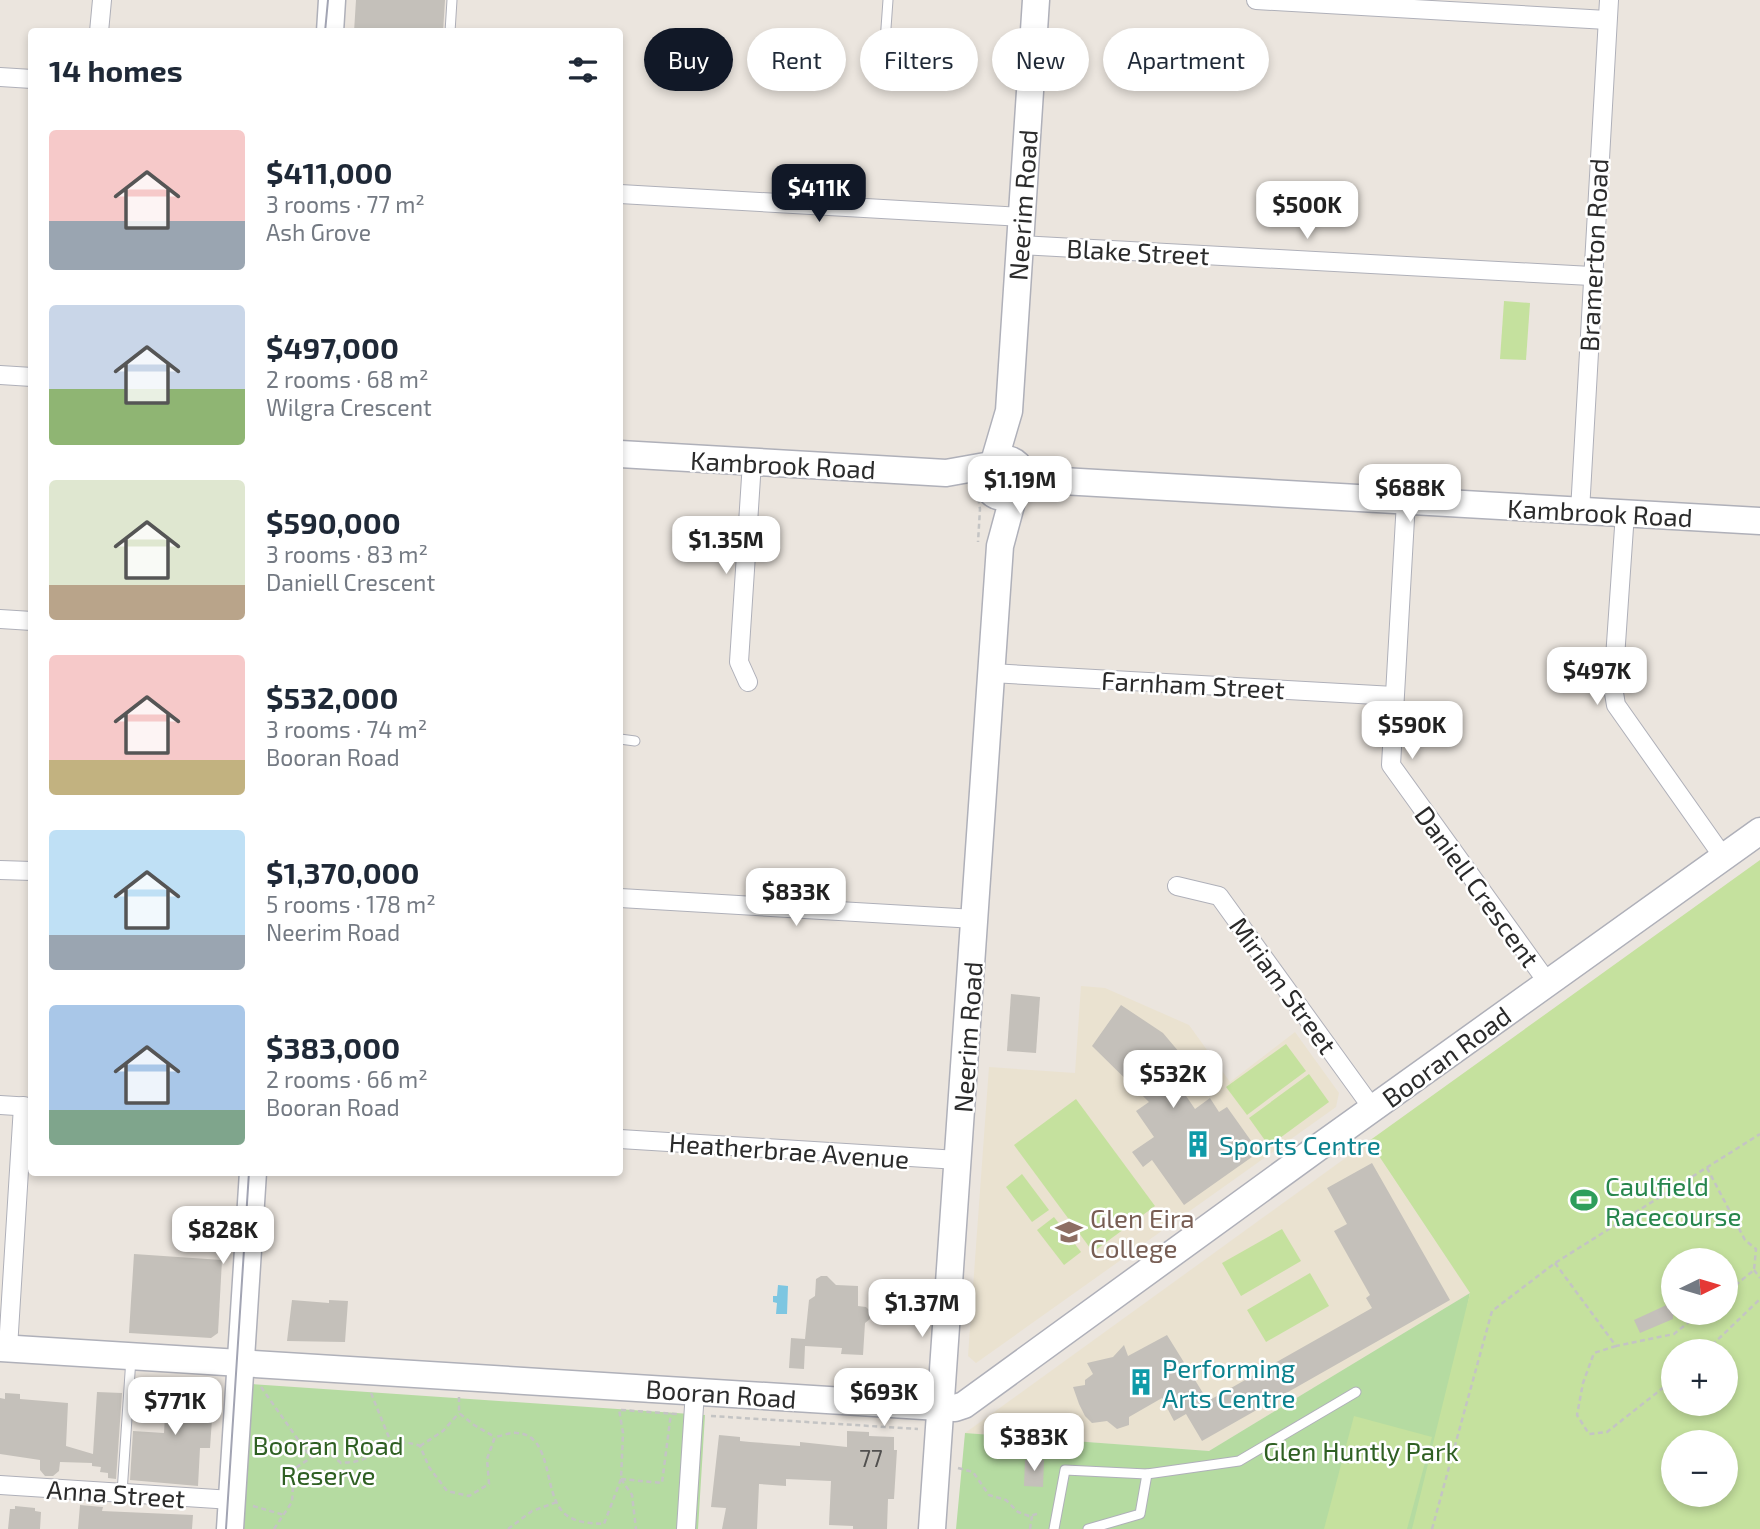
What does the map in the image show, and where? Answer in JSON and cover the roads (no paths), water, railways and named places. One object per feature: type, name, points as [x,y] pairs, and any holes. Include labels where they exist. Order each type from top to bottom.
[{"type":"street","points":[[99,28],[102,0]]},
{"type":"street","points":[[330,28],[332,0]]},
{"type":"street","name":"Neerim Road","points":[[932,1529],[1036,0]]},
{"type":"street","points":[[1256,0],[1607,20]]},
{"type":"street","name":"Bramerton Road","points":[[1580,511],[1591,276],[1609,0]]},
{"type":"street","points":[[0,77],[28,79]]},
{"type":"street","points":[[623,194],[1022,217]]},
{"type":"street","name":"Blake Street","points":[[1020,245],[1591,276]]},
{"type":"street","points":[[0,375],[28,377]]},
{"type":"street","name":"Kambrook Road","points":[[623,454],[1760,522]]},
{"type":"street","points":[[748,682],[739,662],[752,462]]},
{"type":"street","name":"Daniell Crescent","points":[[1406,501],[1391,765],[1548,983]]},
{"type":"street","points":[[1625,513],[1613,687],[1616,705],[1724,858]]},
{"type":"street","points":[[0,619],[28,621]]},
{"type":"street","name":"Farnham Street","points":[[991,673],[1394,696]]},
{"type":"street","name":"Booran Road","points":[[4,1348],[459,1377],[618,1398],[955,1408],[964,1405],[1760,831]]},
{"type":"street","points":[[0,870],[28,872]]},
{"type":"street","name":"Miriam Street","points":[[1177,886],[1219,896],[1373,1109]]},
{"type":"street","points":[[623,898],[975,919]]},
{"type":"street","points":[[0,1105],[27,1106],[4,1348]]},
{"type":"street","name":"Heatherbrae Avenue","points":[[623,1139],[958,1160]]},
{"type":"street","points":[[230,1529],[242,1503],[241,1363],[253,1176]]},
{"type":"street","points":[[683,1402],[686,1529]]},
{"type":"street","name":"Anna Street","points":[[0,1485],[242,1503]]},
{"type":"lane","points":[[450,28],[452,0]]},
{"type":"lane","points":[[886,28],[888,0]]},
{"type":"lane","points":[[623,740],[635,741]]},
{"type":"lane","points":[[122,1493],[131,1356]]},
{"type":"lane","points":[[1054,1529],[1065,1470],[1147,1474],[1239,1461],[1356,1392]]},
{"type":"lane","points":[[1088,1529],[1140,1514],[1147,1474]]},
{"type":"water","points":[[778,1285],[788,1286],[787,1314],[776,1314],[777,1303],[773,1302],[773,1296],[777,1296]]},
{"type":"tram line","points":[[325,28],[328,0]]},
{"type":"tram line","points":[[226,1529],[249,1176]]},
{"type":"place","name":"Sports Centre","points":[[1198,1144]]},
{"type":"place","name":"Caulfield Racecourse","points":[[1584,1200]]},
{"type":"place","name":"Glen Eira College","points":[[1069,1232]]},
{"type":"place","name":"Performing Arts Centre","points":[[1141,1382]]},
{"type":"park label","name":"Glen Huntly Park","points":[[1361,1450]]},
{"type":"park label","name":"Booran Road Reserve","points":[[328,1459]]}]
